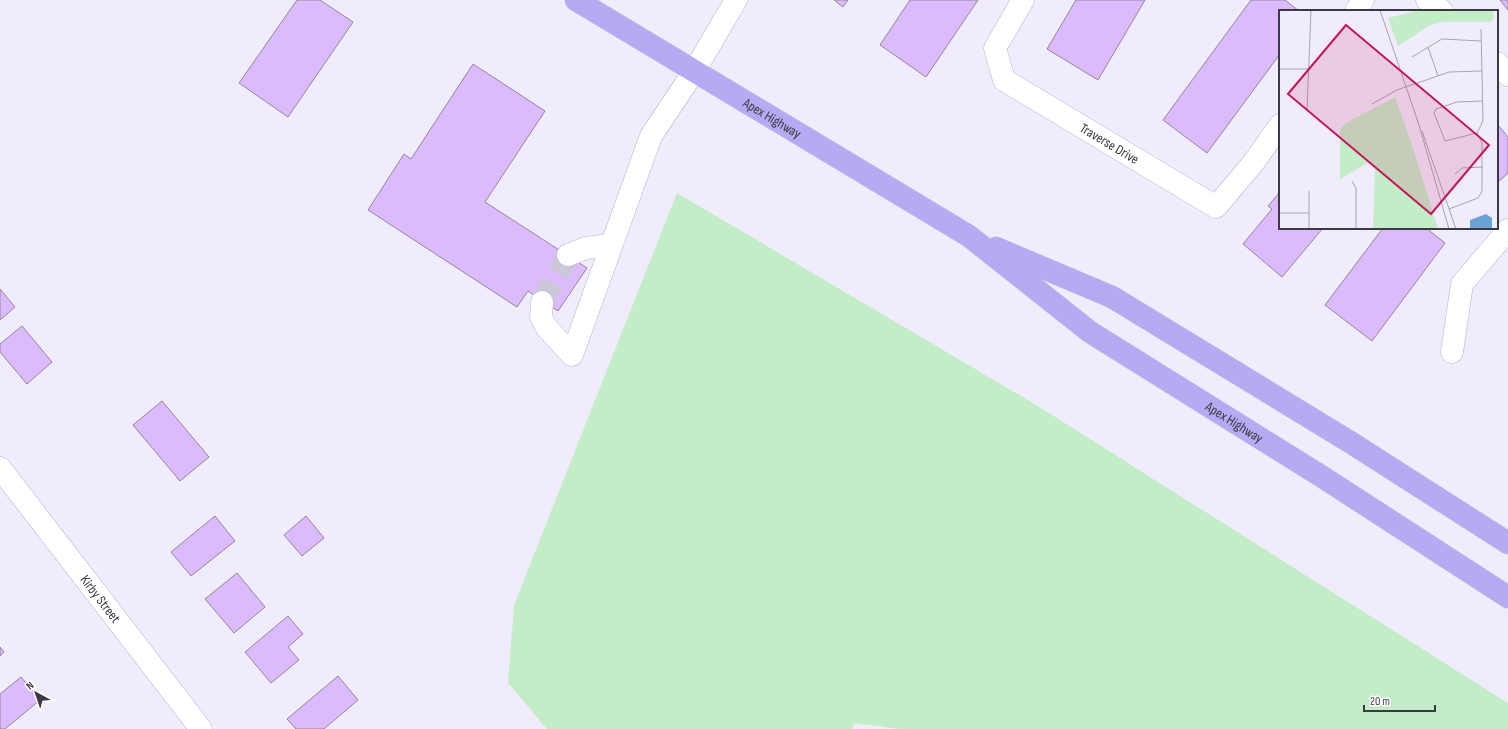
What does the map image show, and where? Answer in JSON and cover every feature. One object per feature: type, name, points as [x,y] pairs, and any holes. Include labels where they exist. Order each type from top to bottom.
[{"type":"main road","name":"Apex Highway","points":[[576,0],[695,70],[751,106],[969,236],[1090,332],[1321,476],[1508,597]]},
{"type":"main road","name":"Apex Highway","points":[[969,236],[1112,297],[1350,442],[1508,542]]},
{"type":"street","points":[[542,302],[541,317],[547,328],[572,355],[651,136],[695,70],[736,0]]},
{"type":"street","name":"Traverse Drive","points":[[1023,0],[996,48],[1004,80],[1216,207],[1254,162],[1279,126]]},
{"type":"street","points":[[1357,10],[1363,0]]},
{"type":"street","points":[[1427,0],[1441,10]]},
{"type":"street","points":[[1498,64],[1508,74]]},
{"type":"street","points":[[1452,352],[1462,284],[1508,230]]},
{"type":"street","points":[[568,255],[586,248],[611,245]]},
{"type":"street","name":"Kirby Street","points":[[0,468],[201,729]]},
{"type":"green space","points":[[677,193],[1033,403],[1508,703],[1508,729],[899,729],[854,723],[852,729],[547,729],[508,683],[514,605]]},
{"type":"building","points":[[297,0],[320,0],[353,22],[288,117],[239,83]]},
{"type":"building","points":[[834,0],[848,0],[843,7]]},
{"type":"building","points":[[910,0],[978,0],[926,77],[880,45]]},
{"type":"building","points":[[1076,0],[1145,0],[1098,80],[1047,49]]},
{"type":"building","points":[[1251,0],[1285,0],[1298,10],[1279,10],[1279,55],[1207,153],[1163,120]]},
{"type":"building","points":[[1500,0],[1508,0],[1508,10]]},
{"type":"building","points":[[473,64],[545,111],[485,202],[587,268],[558,311],[528,291],[517,307],[368,210],[404,154],[411,159]]},
{"type":"building","points":[[1498,125],[1508,137],[1508,173],[1498,182]]},
{"type":"building","points":[[1279,193],[1279,229],[1322,229],[1282,277],[1243,244],[1272,209],[1268,206]]},
{"type":"building","points":[[1382,229],[1427,229],[1445,243],[1372,341],[1325,305]]},
{"type":"building","points":[[0,289],[15,307],[0,320]]},
{"type":"building","points":[[22,326],[52,362],[27,384],[0,352],[0,344]]},
{"type":"building","points":[[162,401],[209,457],[180,481],[133,425]]},
{"type":"building","points":[[215,516],[235,541],[191,576],[171,552]]},
{"type":"building","points":[[306,516],[324,538],[302,556],[284,535]]},
{"type":"building","points":[[237,573],[265,607],[234,633],[205,599]]},
{"type":"building","points":[[288,616],[303,634],[288,647],[299,660],[271,683],[245,652]]},
{"type":"building","points":[[0,647],[4,652],[0,656]]},
{"type":"building","points":[[338,676],[358,700],[324,729],[296,729],[287,719]]},
{"type":"building","points":[[21,677],[40,700],[5,729],[0,729],[0,694]]},
{"type":"tunnel","points":[[542,302],[568,255]]}]
